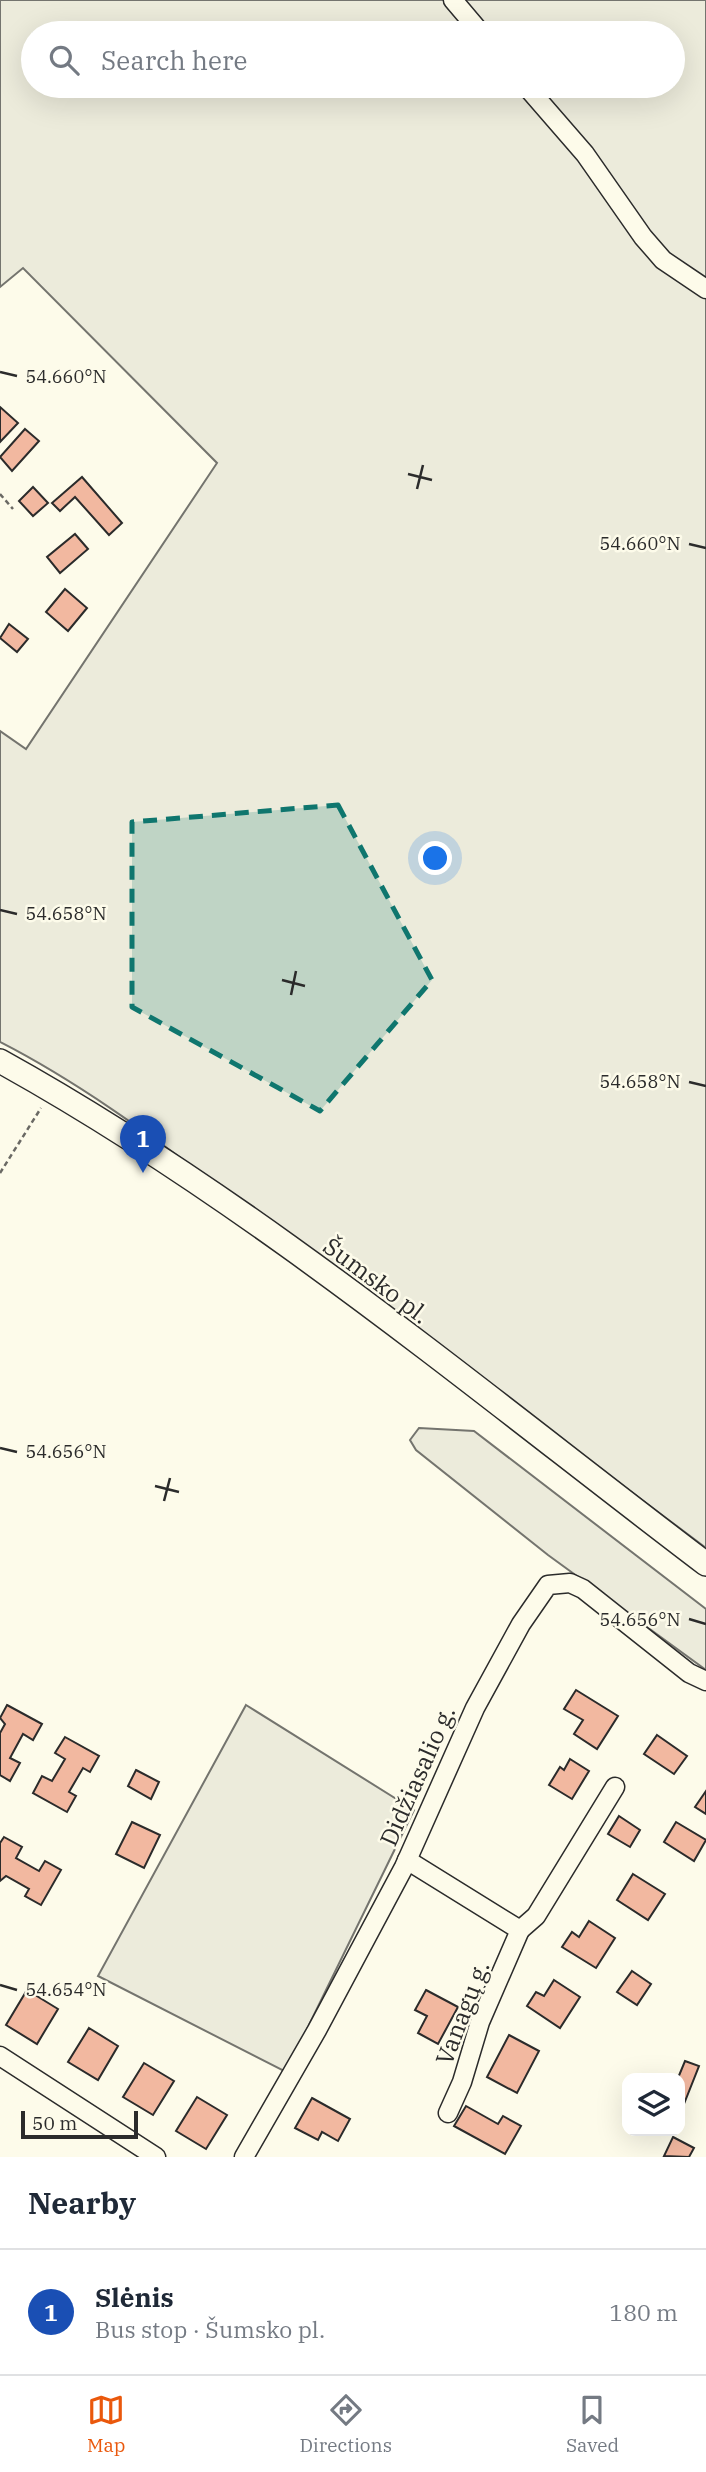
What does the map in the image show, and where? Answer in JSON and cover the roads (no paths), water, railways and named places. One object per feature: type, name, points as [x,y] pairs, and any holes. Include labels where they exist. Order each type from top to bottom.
[{"type":"main road","name":"Šumsko pl.","points":[[0,1061],[52,1090],[168,1163],[252,1220],[706,1564]]},
{"type":"street","points":[[453,0],[471,21]]},
{"type":"street","points":[[536,98],[585,154],[656,252],[706,289]]},
{"type":"street","name":"Didžiasalio g.","points":[[244,2157],[317,2031],[407,1860],[475,1707],[521,1624],[548,1585],[570,1583],[583,1589],[694,1676],[706,1681]]},
{"type":"street","name":"Vanagų g.","points":[[448,2113],[462,2082],[480,2022],[520,1930],[536,1916],[615,1787]]},
{"type":"street","points":[[407,1860],[520,1930]]},
{"type":"street","points":[[0,2056],[156,2157]]},
{"type":"place","name":"Slėnis","points":[[143,1173]]}]
